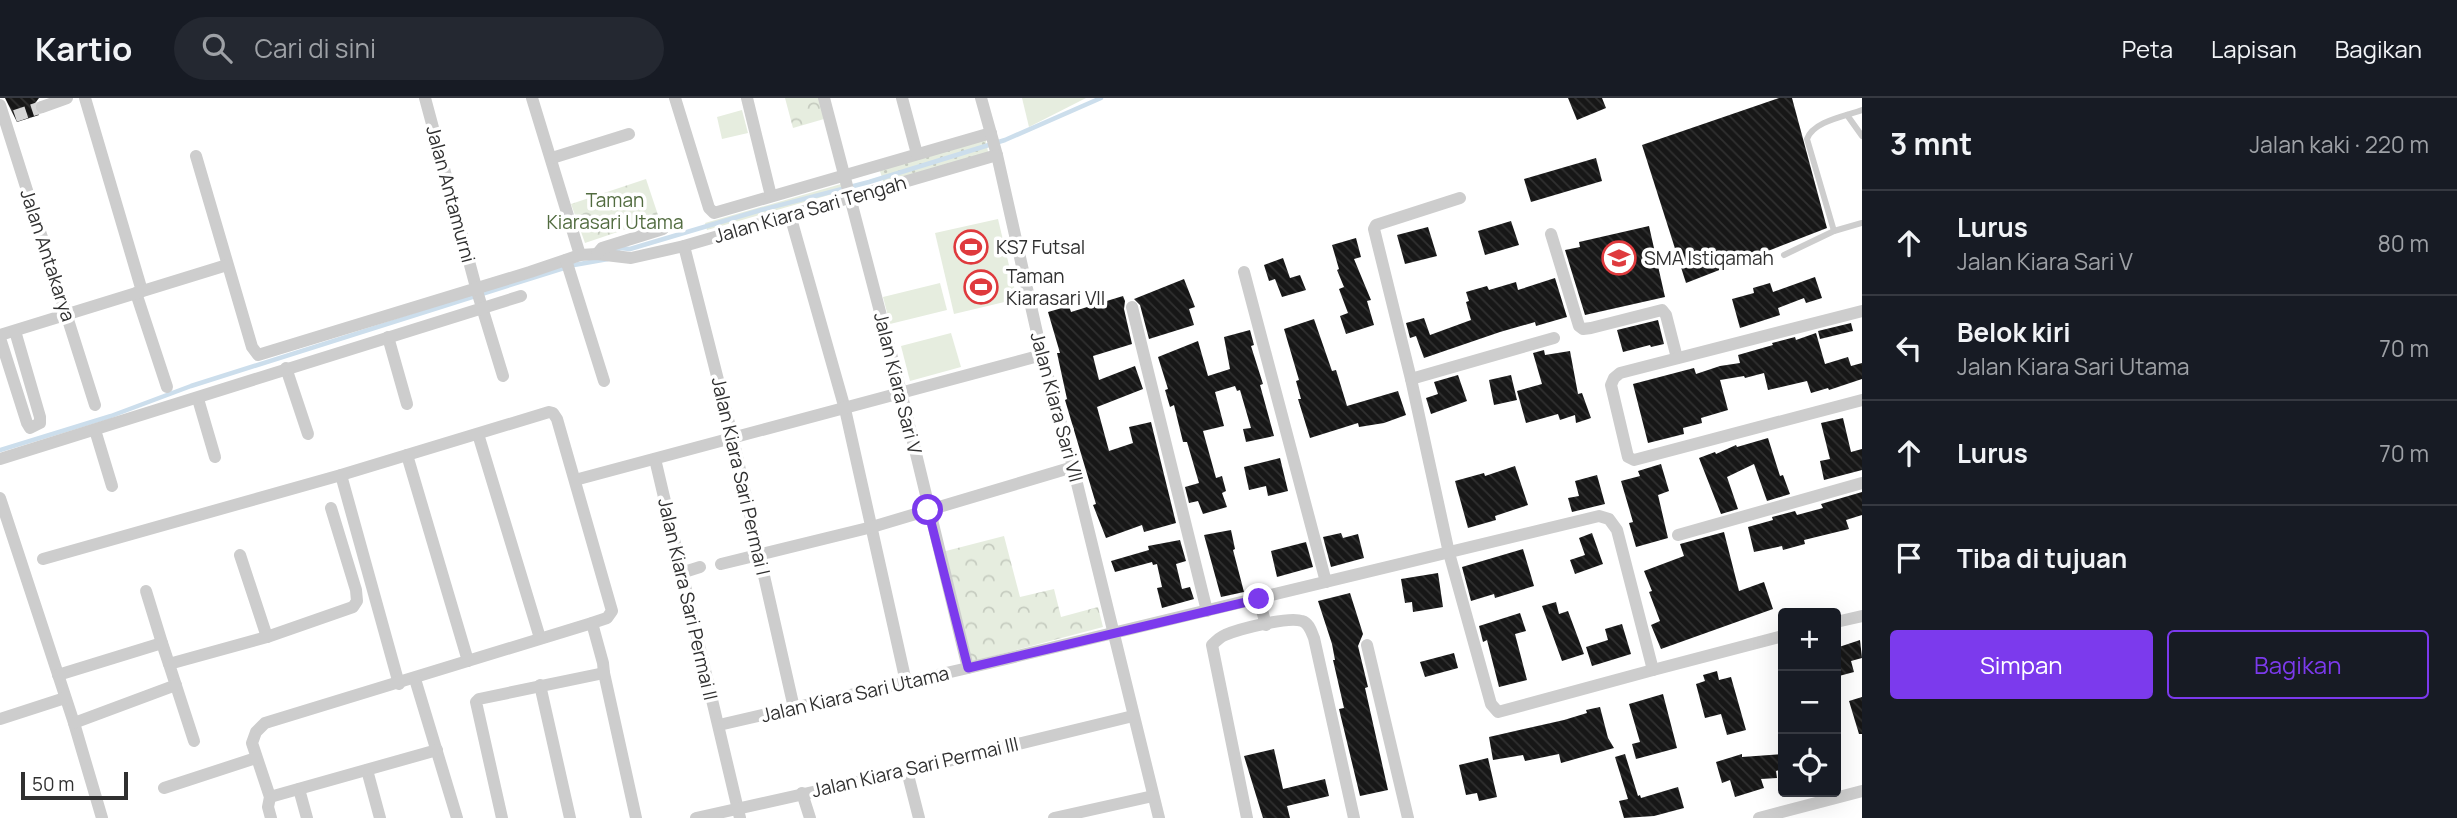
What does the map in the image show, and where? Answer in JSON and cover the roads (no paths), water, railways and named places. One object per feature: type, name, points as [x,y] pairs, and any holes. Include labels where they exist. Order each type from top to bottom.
[{"type":"street","points":[[42,107],[67,98]]},
{"type":"street","points":[[86,98],[167,387]]},
{"type":"street","name":"Jalan Antamurni","points":[[425,98],[503,376]]},
{"type":"street","points":[[532,98],[580,255]]},
{"type":"street","name":"Jalan Kiara Sari Tengah","points":[[675,98],[711,211],[718,212],[771,196],[848,186],[994,144]]},
{"type":"street","points":[[747,98],[771,196]]},
{"type":"street","name":"Jalan Kiara Sari V","points":[[824,98],[901,392],[968,668]]},
{"type":"street","points":[[902,98],[917,154]]},
{"type":"street","name":"Jalan Kiara Sari VII","points":[[981,98],[1042,355],[1073,467],[1159,818]]},
{"type":"street","name":"Jalan Antakarya","points":[[0,105],[95,405]]},
{"type":"street","points":[[552,158],[629,134]]},
{"type":"street","name":"Jalan Kiara Sari Tengah","points":[[602,254],[631,258],[684,246],[790,215],[917,154],[994,144]]},
{"type":"street","points":[[196,156],[252,347],[258,355],[479,296],[521,296]]},
{"type":"street","points":[[1460,198],[1377,225],[1374,229],[1411,379],[1449,553],[1491,704],[1498,712],[1778,637]]},
{"type":"street","points":[[790,215],[845,409],[906,682]]},
{"type":"street","points":[[0,459],[388,337],[566,260],[580,255],[602,254],[602,248],[663,229]]},
{"type":"street","points":[[1551,234],[1578,326],[1583,329],[1591,328],[1662,310],[1666,314],[1677,358]]},
{"type":"street","name":"Jalan Kiara Sari Permai I","points":[[684,246],[733,439],[794,708]]},
{"type":"street","points":[[566,260],[604,381]]},
{"type":"street","points":[[15,331],[40,417],[40,423],[30,428],[0,337],[15,331],[227,265]]},
{"type":"street","points":[[1244,272],[1326,582]]},
{"type":"street","points":[[1132,307],[1207,611]]},
{"type":"street","points":[[1862,311],[1620,373],[1614,377],[1611,385],[1628,457],[1631,460],[1862,400]]},
{"type":"street","points":[[388,337],[407,404]]},
{"type":"street","points":[[1411,379],[1555,338]]},
{"type":"street","points":[[575,480],[1042,355]]},
{"type":"street","points":[[286,368],[308,434]]},
{"type":"street","points":[[198,398],[215,457]]},
{"type":"street","points":[[43,559],[553,413],[558,419],[612,611],[607,618],[592,623],[265,723],[256,732],[252,743],[270,797],[268,807],[271,818]]},
{"type":"street","points":[[95,430],[113,486]]},
{"type":"street","points":[[478,434],[540,638]]},
{"type":"street","points":[[407,455],[468,661]]},
{"type":"street","name":"Jalan Kiara Sari Permai II","points":[[655,458],[739,813]]},
{"type":"street","points":[[722,564],[872,527],[1073,467]]},
{"type":"street","points":[[341,475],[399,684]]},
{"type":"street","points":[[1678,535],[1862,482]]},
{"type":"street","points":[[0,498],[74,723],[102,818]]},
{"type":"street","points":[[169,664],[267,637],[353,607],[356,590],[331,508]]},
{"type":"street","name":"Jalan Kiara Sari Utama","points":[[719,725],[1243,603],[1599,516],[1609,519],[1617,530],[1653,670]]},
{"type":"street","points":[[240,555],[267,637]]},
{"type":"street","points":[[681,573],[700,567]]},
{"type":"street","points":[[146,591],[194,741]]},
{"type":"street","points":[[1259,599],[1266,625]]},
{"type":"street","points":[[1243,603],[1248,628]]},
{"type":"street","points":[[1841,621],[1862,615]]},
{"type":"street","points":[[1247,818],[1212,645],[1221,636],[1294,619],[1304,621],[1310,628],[1354,818]]},
{"type":"street","points":[[592,623],[636,818]]},
{"type":"street","points":[[58,675],[162,643]]},
{"type":"street","points":[[1367,645],[1408,818]]},
{"type":"street","points":[[502,818],[476,702],[479,699],[604,668]]},
{"type":"street","points":[[415,679],[457,818]]},
{"type":"street","points":[[74,723],[176,685]]},
{"type":"street","points":[[540,685],[570,818]]},
{"type":"street","points":[[0,719],[65,698]]},
{"type":"street","name":"Jalan Kiara Sari Permai III","points":[[696,818],[739,813],[802,793],[907,771],[1133,716]]},
{"type":"street","points":[[270,797],[437,750]]},
{"type":"street","points":[[164,788],[256,758]]},
{"type":"street","points":[[367,770],[380,818]]},
{"type":"street","points":[[907,771],[919,818]]},
{"type":"street","points":[[299,789],[307,818]]},
{"type":"street","points":[[1759,818],[1862,791]]},
{"type":"street","points":[[802,793],[810,818]]},
{"type":"street","points":[[1054,818],[1153,796]]},
{"type":"lane","points":[[1834,231],[1807,139],[1814,129],[1862,110]]},
{"type":"lane","points":[[1847,115],[1862,136]]},
{"type":"lane","points":[[1784,255],[1834,231],[1862,223]]},
{"type":"waterway","points":[[614,254],[620,248],[630,249],[761,210],[869,182],[1005,140],[1101,98]]},
{"type":"waterway","points":[[574,265],[608,259]]},
{"type":"waterway","points":[[0,450],[111,416],[191,386],[564,268]]},
{"type":"tunnel","points":[[15,116],[42,107]]},
{"type":"place","name":"KS7 Futsal","points":[[971,247]]},
{"type":"place","name":"SMA Istiqamah","points":[[1619,258]]},
{"type":"place","name":"Taman Kiarasari VII","points":[[981,287]]},
{"type":"park label","name":"Taman Kiarasari Utama","points":[[615,211]]}]
